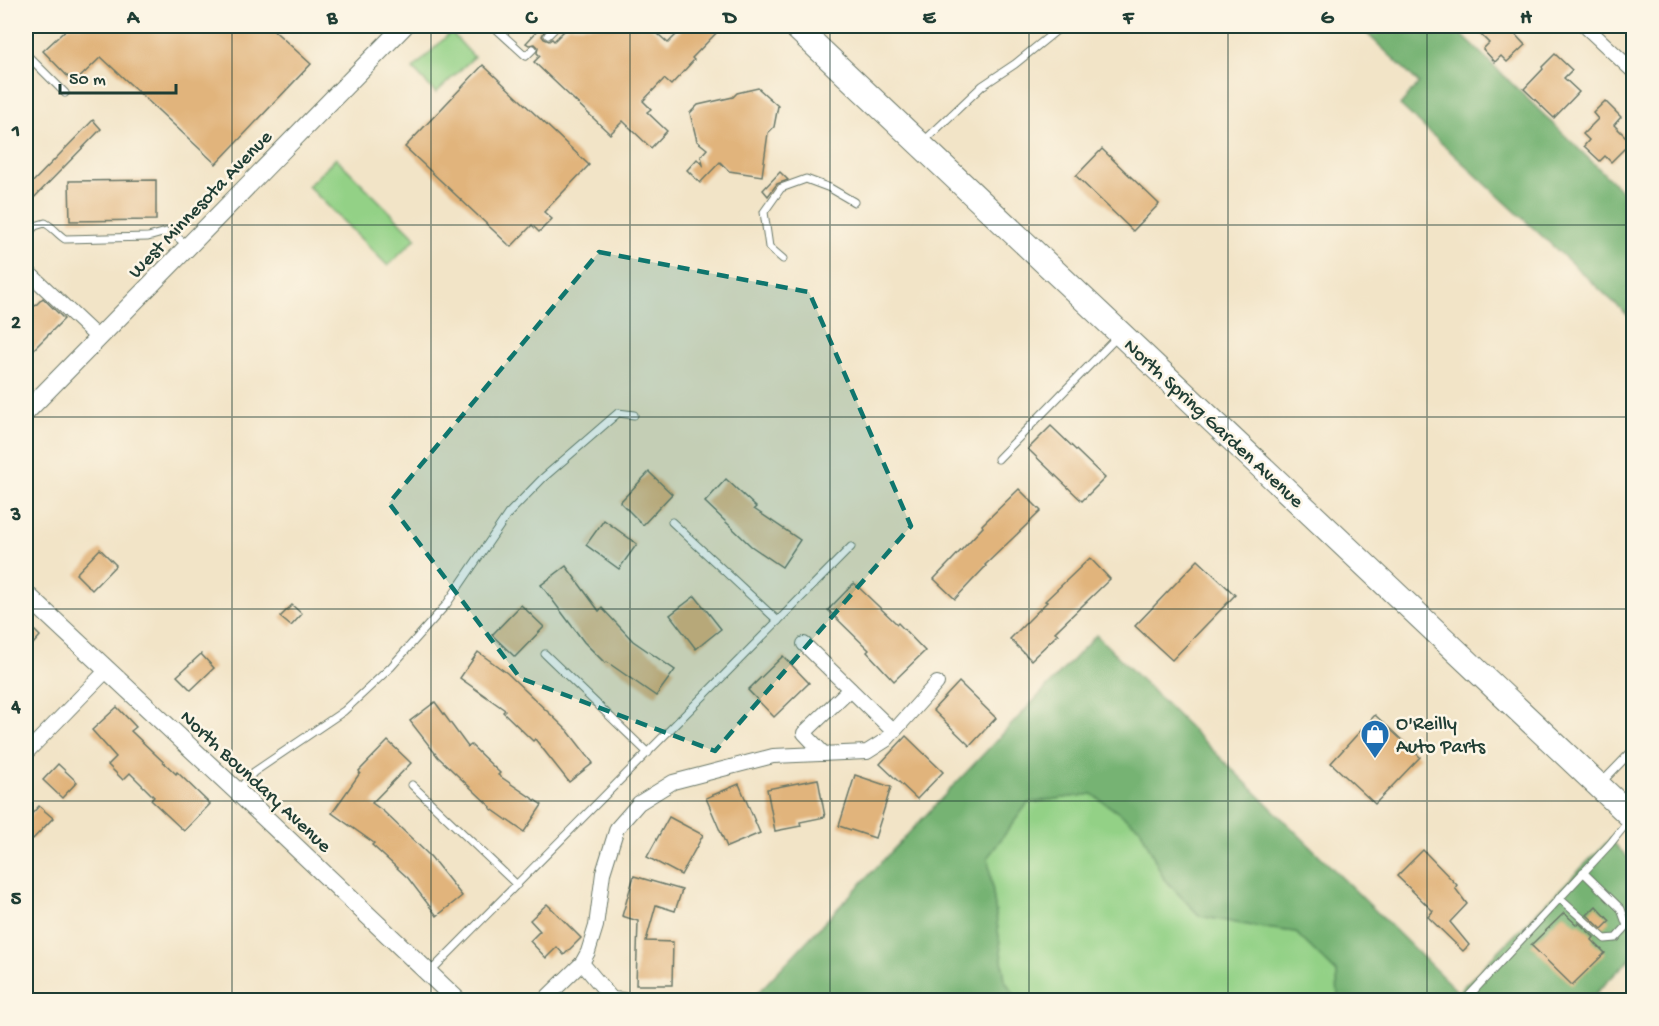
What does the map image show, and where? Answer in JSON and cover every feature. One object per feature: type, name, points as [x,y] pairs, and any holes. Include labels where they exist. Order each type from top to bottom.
[{"type":"highway","name":"North Spring Garden Avenue","points":[[795,26],[1633,818]]},
{"type":"street","name":"West Minnesota Avenue","points":[[26,412],[404,26]]},
{"type":"street","points":[[1585,26],[1634,72]]},
{"type":"street","points":[[26,270],[98,338]]},
{"type":"street","name":"North Boundary Avenue","points":[[26,594],[457,1000]]},
{"type":"street","points":[[804,644],[893,731]]},
{"type":"street","points":[[26,753],[107,670]]},
{"type":"street","points":[[544,1000],[582,963],[588,952],[596,926],[603,873],[616,828],[639,803],[674,782],[773,756],[867,752],[886,740],[937,683]]},
{"type":"street","points":[[824,754],[804,733],[850,689]]},
{"type":"street","points":[[582,963],[612,999],[624,1000]]},
{"type":"lane","points":[[493,26],[526,56],[533,50]]},
{"type":"lane","points":[[548,35],[557,26]]},
{"type":"lane","points":[[922,144],[982,86],[1015,64],[1062,26]]},
{"type":"lane","points":[[26,54],[65,93]]},
{"type":"lane","points":[[783,259],[769,247],[764,212],[782,188],[806,179],[830,188],[854,202]]},
{"type":"lane","points":[[26,236],[35,226],[45,223],[65,239],[148,237],[166,232],[188,246]]},
{"type":"lane","points":[[998,459],[1121,333]]},
{"type":"lane","points":[[237,791],[254,772],[344,711],[391,668],[446,605],[508,514],[543,478],[618,413],[634,415]]},
{"type":"lane","points":[[672,522],[778,621]]},
{"type":"lane","points":[[429,973],[851,547]]},
{"type":"lane","points":[[545,654],[648,753]]},
{"type":"lane","points":[[1599,786],[1634,749]]},
{"type":"lane","points":[[412,785],[517,885]]},
{"type":"lane","points":[[1465,1000],[1633,818]]},
{"type":"lane","points":[[1559,898],[1605,939],[1616,938],[1627,926],[1621,909],[1583,872]]},
{"type":"highlighted area","points":[[599,252],[809,292],[911,526],[715,751],[520,678],[389,503]]},
{"type":"green space","points":[[1359,26],[1453,26],[1633,202],[1633,320],[1400,105],[1419,83]]},
{"type":"green space","points":[[451,32],[474,57],[436,93],[413,69]]},
{"type":"green space","points":[[336,158],[416,238],[388,266],[308,186]]},
{"type":"green space","points":[[1096,635],[1458,992],[1610,839],[1633,863],[1633,956],[1589,1000],[1338,1000],[1337,973],[1295,932],[1200,916],[1164,879],[1140,828],[1092,794],[1028,803],[988,857],[1005,981],[1018,1000],[751,1000]]},
{"type":"green space","points":[[1092,794],[1140,828],[1164,879],[1200,916],[1295,932],[1337,973],[1338,1000],[1018,1000],[1005,981],[988,856],[1027,803]]},
{"type":"building","points":[[70,26],[269,26],[311,64],[216,164],[101,57],[74,83],[43,51]]},
{"type":"building","points":[[569,26],[649,26],[668,43],[685,26],[723,26],[692,58],[694,60],[671,85],[664,79],[643,101],[651,109],[647,112],[667,131],[651,148],[623,121],[610,134],[534,62],[540,56],[537,53],[538,47],[535,44],[526,43],[540,28],[544,32],[542,36],[544,39],[554,41]]},
{"type":"building","points":[[1489,26],[1518,26],[1512,31],[1525,45],[1507,62],[1501,56],[1495,62],[1483,49],[1489,43],[1480,34]]},
{"type":"building","points":[[1555,54],[1572,70],[1564,78],[1579,92],[1554,118],[1524,89]]},
{"type":"building","points":[[483,65],[589,165],[544,212],[552,219],[539,232],[532,225],[511,247],[405,147]]},
{"type":"building","points":[[758,88],[778,106],[774,127],[768,133],[762,176],[729,171],[720,162],[700,183],[687,170],[697,159],[703,165],[701,156],[707,149],[697,141],[690,113],[698,105],[733,97],[737,93]]},
{"type":"building","points":[[1605,101],[1621,117],[1614,125],[1631,142],[1611,162],[1605,156],[1600,161],[1584,146],[1589,140],[1583,134],[1598,119],[1593,113]]},
{"type":"building","points":[[93,120],[101,129],[26,206],[26,189]]},
{"type":"building","points":[[1102,149],[1159,204],[1133,231],[1076,176]]},
{"type":"building","points":[[780,172],[788,180],[777,184],[768,196],[763,190]]},
{"type":"building","points":[[156,180],[156,220],[70,221],[69,181]]},
{"type":"building","points":[[26,296],[35,306],[43,298],[64,319],[26,357]]},
{"type":"building","points":[[1051,426],[1105,478],[1082,501],[1028,449]]},
{"type":"building","points":[[649,472],[672,494],[643,525],[620,502]]},
{"type":"building","points":[[726,479],[756,507],[754,509],[800,540],[782,567],[751,546],[705,502]]},
{"type":"building","points":[[1019,489],[1041,511],[985,565],[955,599],[934,579],[983,527],[982,525]]},
{"type":"building","points":[[604,520],[637,544],[619,569],[586,545]]},
{"type":"building","points":[[100,549],[116,565],[92,590],[76,574]]},
{"type":"building","points":[[1090,558],[1110,579],[1055,632],[1058,634],[1031,660],[1010,639],[1047,602],[1045,601]]},
{"type":"building","points":[[1198,560],[1235,595],[1172,660],[1135,626]]},
{"type":"building","points":[[566,566],[599,611],[602,608],[633,641],[675,670],[656,696],[607,662],[605,663],[584,642],[541,585]]},
{"type":"building","points":[[854,583],[925,651],[894,681],[867,652],[869,650],[828,610]]},
{"type":"building","points":[[695,596],[721,629],[696,649],[670,615]]},
{"type":"building","points":[[292,605],[302,614],[291,626],[280,617]]},
{"type":"building","points":[[521,605],[544,627],[515,657],[492,635]]},
{"type":"building","points":[[26,622],[40,636],[26,652]]},
{"type":"building","points":[[478,652],[507,673],[568,731],[593,763],[569,782],[535,739],[533,741],[503,712],[505,710],[460,678]]},
{"type":"building","points":[[201,654],[214,668],[191,690],[177,676]]},
{"type":"building","points":[[783,656],[809,683],[774,717],[748,690]]},
{"type":"building","points":[[959,682],[996,718],[970,746],[933,710]]},
{"type":"building","points":[[435,702],[468,747],[471,745],[500,773],[498,775],[542,805],[524,832],[490,808],[438,757],[410,721]]},
{"type":"building","points":[[117,707],[136,727],[131,731],[210,804],[184,831],[151,800],[154,797],[130,773],[123,780],[108,765],[116,757],[92,730]]},
{"type":"building","name":"O'Reilly Auto Parts","points":[[1375,715],[1420,757],[1375,804],[1331,763]]},
{"type":"building","points":[[906,736],[943,772],[917,799],[880,764]]},
{"type":"building","points":[[388,741],[411,763],[372,803],[431,857],[462,896],[437,916],[408,878],[372,845],[374,843],[332,813],[360,773],[359,771]]},
{"type":"building","points":[[58,764],[77,782],[62,798],[43,780]]},
{"type":"building","points":[[855,775],[891,787],[875,838],[839,826]]},
{"type":"building","points":[[818,779],[825,817],[800,822],[801,826],[775,831],[767,789]]},
{"type":"building","points":[[739,784],[760,833],[727,847],[706,798]]},
{"type":"building","points":[[39,806],[53,818],[33,839],[26,832],[26,820]]},
{"type":"building","points":[[669,817],[703,835],[681,875],[647,857]]},
{"type":"building","points":[[1423,850],[1457,885],[1455,888],[1467,904],[1450,922],[1469,945],[1463,951],[1428,917],[1433,911],[1397,876]]},
{"type":"building","points":[[634,876],[682,890],[675,911],[656,905],[646,941],[673,942],[672,985],[636,985],[638,921],[622,916]]},
{"type":"building","points":[[547,904],[581,938],[564,955],[557,947],[546,958],[530,941],[540,931],[530,920]]},
{"type":"building","points":[[1596,906],[1610,921],[1602,929],[1587,915]]},
{"type":"building","points":[[1564,913],[1594,937],[1592,940],[1605,953],[1572,985],[1531,945]]},
{"type":"place","name":"O'Reilly Auto Parts","points":[[1375,760]]}]
